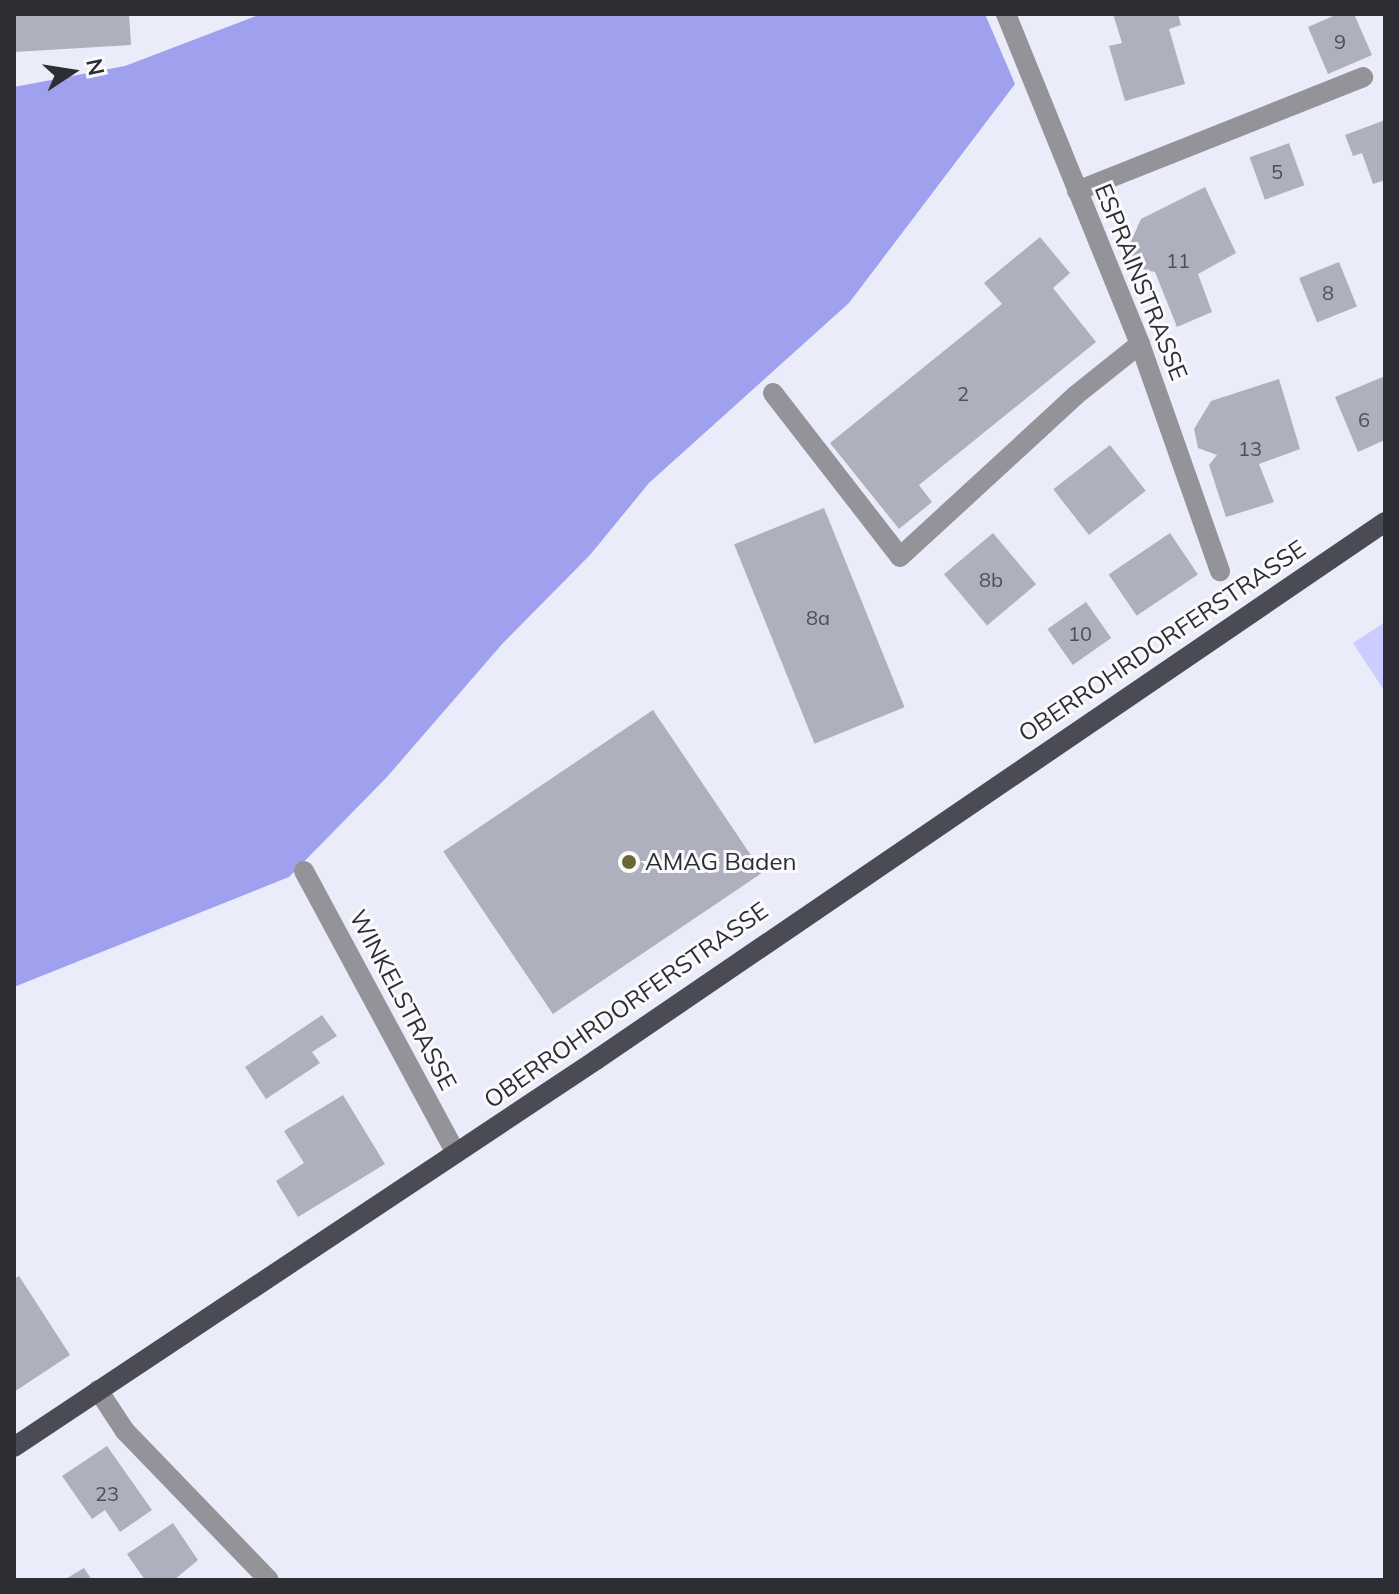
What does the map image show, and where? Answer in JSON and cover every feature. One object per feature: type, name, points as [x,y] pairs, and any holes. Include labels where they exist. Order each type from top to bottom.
[{"type":"main road","name":"OBERROHRDORFERSTRASSE","points":[[14,1447],[456,1153],[1385,522]]},
{"type":"street","name":"ESPRAINSTRASSE","points":[[1006,14],[1140,344],[1220,571]]},
{"type":"street","points":[[1077,191],[1363,77]]},
{"type":"street","points":[[773,393],[900,557],[1076,395],[1140,344]]},
{"type":"street","name":"WINKELSTRASSE","points":[[304,871],[456,1153]]},
{"type":"street","points":[[98,1390],[125,1431],[266,1579]]},
{"type":"shaded area","points":[[261,14],[985,14],[1015,84],[849,303],[649,483],[590,555],[503,643],[387,777],[289,877],[14,987],[14,87],[125,66]]},
{"type":"shaded area","points":[[1385,622],[1385,692],[1353,643]]},
{"type":"building","points":[[14,14],[129,14],[131,45],[14,52]]},
{"type":"building","points":[[1113,14],[1178,14],[1181,25],[1169,29],[1185,84],[1125,101],[1109,46],[1122,43]]},
{"type":"building","points":[[1338,14],[1354,14],[1372,55],[1328,74],[1308,27]]},
{"type":"building","points":[[1385,120],[1385,180],[1373,184],[1362,153],[1353,156],[1345,135]]},
{"type":"building","points":[[1289,143],[1304,185],[1265,200],[1250,157]]},
{"type":"building","points":[[1205,187],[1236,253],[1198,274],[1212,312],[1177,327],[1155,272],[1135,267],[1128,248],[1141,219]]},
{"type":"building","points":[[1040,237],[1070,273],[1053,288],[1096,342],[919,485],[932,502],[899,529],[830,443],[1002,304],[984,283]]},
{"type":"building","points":[[1339,262],[1357,307],[1317,323],[1299,278]]},
{"type":"building","points":[[1385,376],[1385,440],[1358,452],[1335,397]]},
{"type":"building","points":[[1279,379],[1300,449],[1259,464],[1274,502],[1226,517],[1209,465],[1217,455],[1198,448],[1194,429],[1211,401]]},
{"type":"building","points":[[1110,445],[1146,491],[1089,535],[1053,489]]},
{"type":"building","points":[[824,508],[905,707],[815,744],[734,544]]},
{"type":"building","points":[[993,533],[1036,584],[987,625],[944,574]]},
{"type":"building","points":[[1170,533],[1198,574],[1137,616],[1109,574]]},
{"type":"building","points":[[1086,602],[1111,638],[1073,665],[1047,629]]},
{"type":"building","points":[[653,710],[763,872],[553,1014],[443,851]]},
{"type":"building","points":[[322,1015],[337,1036],[312,1052],[320,1063],[266,1099],[245,1067]]},
{"type":"building","points":[[343,1095],[385,1164],[298,1217],[276,1181],[304,1163],[284,1131]]},
{"type":"building","points":[[19,1276],[70,1355],[14,1392],[14,1279]]},
{"type":"building","points":[[107,1446],[152,1510],[120,1532],[105,1510],[92,1519],[62,1476]]},
{"type":"building","points":[[173,1523],[198,1560],[174,1580],[145,1580],[127,1554]]},
{"type":"building","points":[[84,1568],[92,1580],[64,1580]]},
{"type":"place","name":"AMAG Baden","points":[[629,862]]}]
